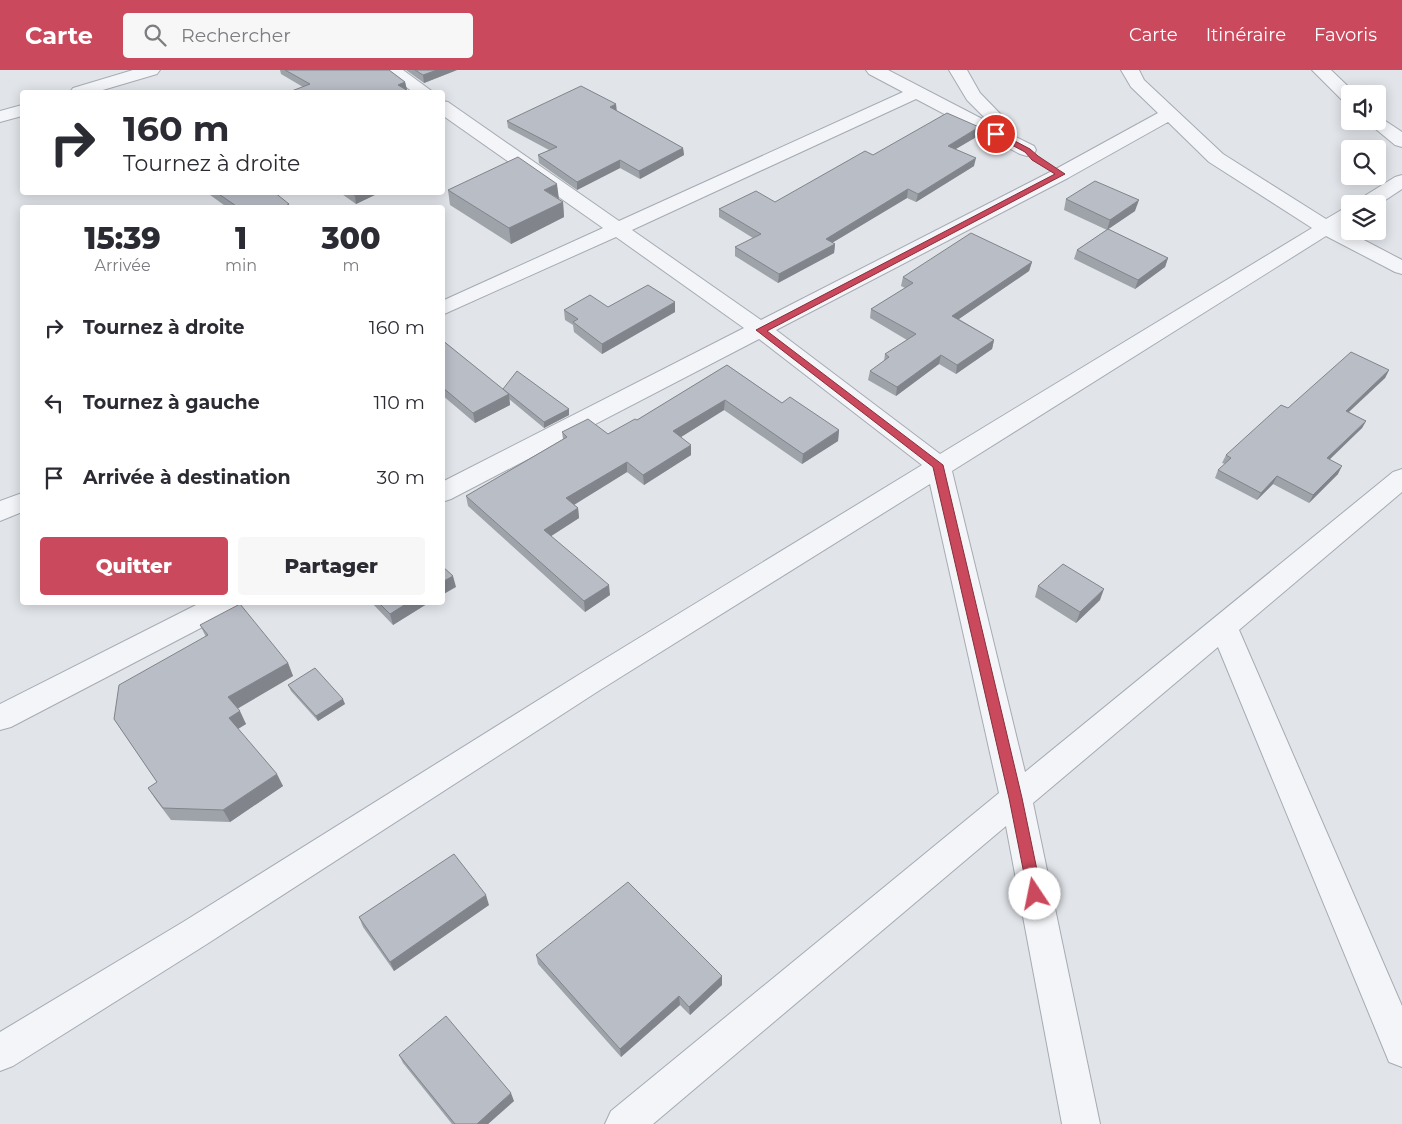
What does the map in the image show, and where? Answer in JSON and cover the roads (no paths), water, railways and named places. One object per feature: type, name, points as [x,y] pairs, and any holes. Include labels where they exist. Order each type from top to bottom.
[{"type":"street","points":[[86,90],[151,70]]},
{"type":"street","points":[[392,70],[421,90]]},
{"type":"street","points":[[875,70],[1027,150]]},
{"type":"street","points":[[958,70],[972,96],[1035,158],[1061,174]]},
{"type":"street","points":[[1130,70],[1137,83],[1216,158],[1326,228],[1402,268]]},
{"type":"street","points":[[1321,70],[1341,89]]},
{"type":"street","points":[[445,308],[916,92]]},
{"type":"street","points":[[445,108],[761,330],[938,465],[1016,798],[1082,1124]]},
{"type":"street","points":[[0,118],[20,111]]},
{"type":"street","points":[[445,491],[1061,174],[1170,114]]},
{"type":"street","points":[[1386,129],[1402,141]]},
{"type":"street","points":[[1379,195],[1402,181]]},
{"type":"street","points":[[0,1053],[195,934],[590,682],[938,465],[1238,284],[1341,219]]},
{"type":"street","points":[[624,1124],[1402,478]]},
{"type":"street","points":[[0,512],[20,503]]},
{"type":"street","points":[[0,718],[221,605]]},
{"type":"street","points":[[1223,626],[1402,1049]]}]
